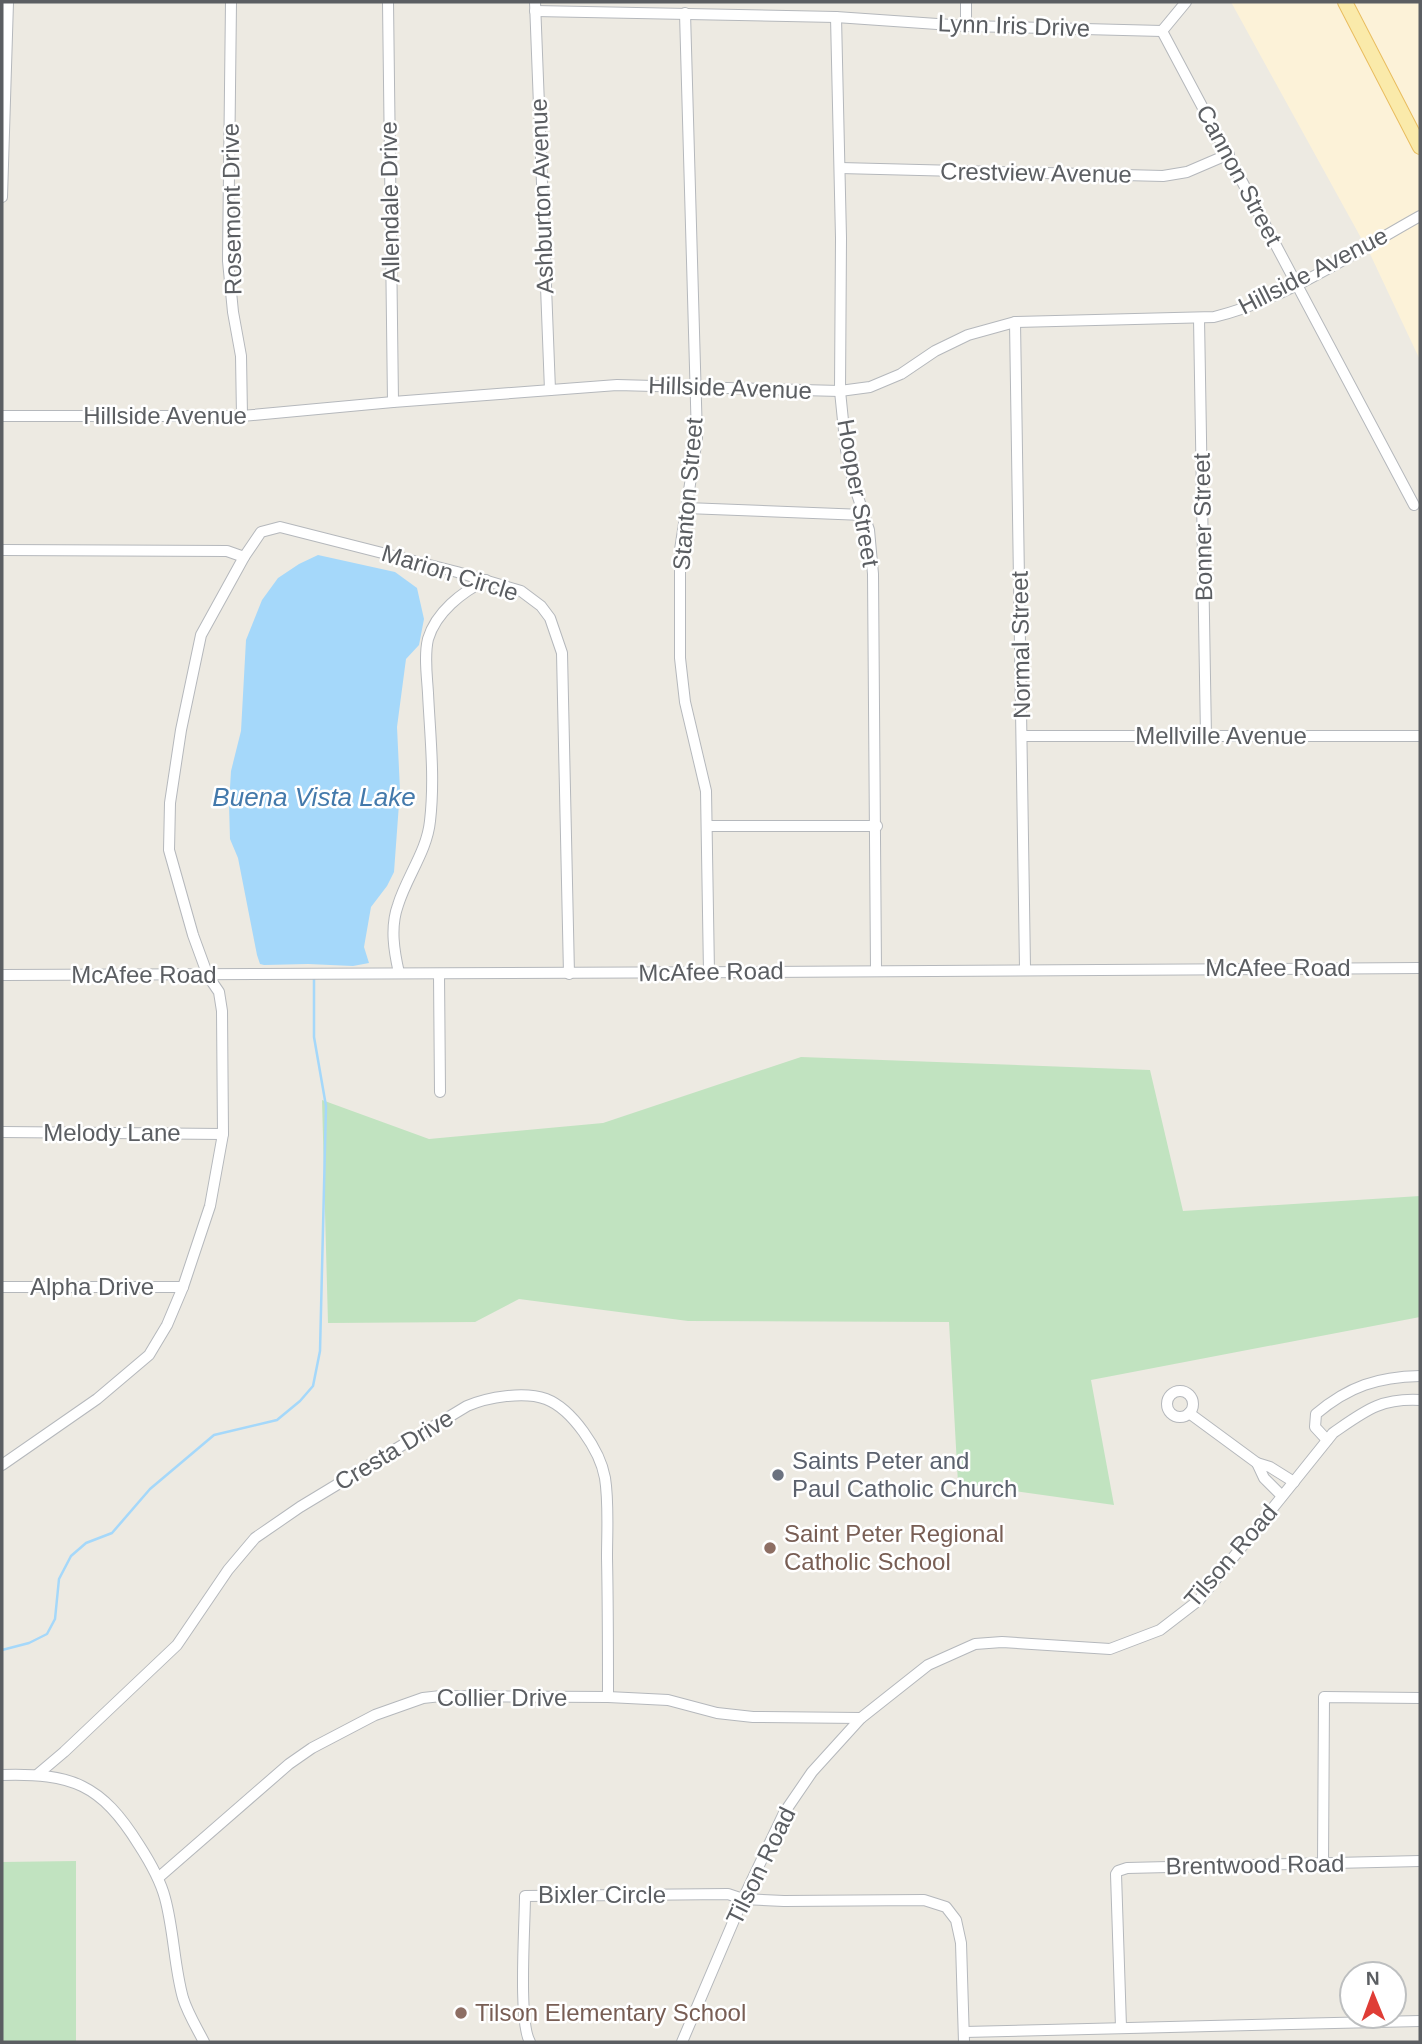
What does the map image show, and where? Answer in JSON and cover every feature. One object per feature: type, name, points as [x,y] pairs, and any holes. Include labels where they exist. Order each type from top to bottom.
[{"type":"main road","points":[[1345,2],[1420,147]]},
{"type":"street","points":[[2,197],[8,2]]},
{"type":"street","name":"Rosemont Drive","points":[[231,2],[229,261],[233,312],[241,356],[242,416]]},
{"type":"street","name":"Allendale Drive","points":[[388,2],[393,402]]},
{"type":"street","points":[[966,2],[966,26]]},
{"type":"street","points":[[1162,31],[1186,2]]},
{"type":"street","name":"Lynn Iris Drive","points":[[535,6],[836,17],[966,26],[1162,31]]},
{"type":"street","name":"Ashburton Avenue","points":[[535,6],[550,390]]},
{"type":"street","name":"Stanton Street","points":[[685,13],[697,438],[680,550],[680,658],[685,702],[706,791],[709,973]]},
{"type":"street","name":"Hooper Street","points":[[836,17],[841,391],[846,450],[869,530],[873,575],[876,970]]},
{"type":"street","name":"Cannon Street","points":[[1162,31],[1414,505]]},
{"type":"street","name":"Crestview Avenue","points":[[840,168],[1163,176],[1187,172],[1229,154]]},
{"type":"street","name":"Hillside Avenue","points":[[2,416],[242,416],[617,385],[841,391],[870,387],[901,374],[935,351],[968,335],[1015,322],[1199,318],[1240,311],[1296,284],[1420,216]]},
{"type":"street","name":"Bonner Street","points":[[1199,318],[1206,737]]},
{"type":"street","name":"Normal Street","points":[[1015,322],[1025,968]]},
{"type":"street","points":[[686,508],[864,515]]},
{"type":"street","name":"Marion Circle","points":[[2,1465],[97,1399],[149,1355],[167,1325],[183,1287],[210,1206],[223,1134],[222,1011],[219,992],[208,976],[193,934],[169,850],[170,803],[181,730],[201,635],[244,557],[261,532],[280,527],[486,580],[521,591],[541,606],[555,629],[562,653],[569,975]]},
{"type":"street","points":[[2,550],[228,551],[244,557]]},
{"type":"street","points":[[399,973],[394,948],[395,915],[427,839],[432,802],[428,641],[442,612],[486,580]]},
{"type":"street","name":"Mellville Avenue","points":[[1023,736],[1420,736]]},
{"type":"street","points":[[708,826],[877,826]]},
{"type":"street","name":"McAfee Road","points":[[2,975],[569,975],[1025,968],[1420,968]]},
{"type":"street","points":[[439,974],[440,1092]]},
{"type":"street","name":"Melody Lane","points":[[2,1132],[223,1134]]},
{"type":"street","name":"Alpha Drive","points":[[2,1287],[183,1287]]},
{"type":"street","points":[[1327,1440],[1315,1427],[1317,1414],[1334,1399],[1362,1385],[1389,1377],[1420,1376]]},
{"type":"street","name":"Cresta Drive","points":[[38,1774],[177,1645],[228,1570],[255,1538],[300,1507],[467,1406],[492,1399],[538,1397],[557,1404],[586,1434],[598,1455],[605,1479],[607,1517],[608,1697]]},
{"type":"street","name":"Tilson Road","points":[[682,2042],[743,1899],[785,1812],[812,1772],[861,1718],[928,1665],[975,1644],[1002,1642],[1110,1649],[1160,1630],[1199,1600],[1333,1433],[1382,1402],[1420,1400]]},
{"type":"street","points":[[1189,1413],[1258,1463],[1294,1482]]},
{"type":"street","points":[[1258,1463],[1265,1478],[1282,1496]]},
{"type":"street","name":"Collier Drive","points":[[158,1878],[289,1764],[312,1748],[397,1706],[424,1698],[608,1697],[667,1700],[717,1713],[752,1717],[861,1718]]},
{"type":"street","points":[[1323,1864],[1324,1697],[1420,1698]]},
{"type":"street","points":[[2,1775],[38,1774],[79,1783],[102,1798],[132,1833],[158,1878],[170,1916],[183,1997],[204,2042]]},
{"type":"street","name":"Brentwood Road","points":[[1121,2028],[1115,1874],[1122,1869],[1420,1861]]},
{"type":"street","name":"Bixler Circle","points":[[530,2042],[523,2013],[525,1896],[728,1894],[743,1899]]},
{"type":"street","points":[[743,1899],[924,1900],[946,1907],[957,1920],[961,1936],[964,2037],[1121,2028],[1420,2021]]},
{"type":"shaded area","points":[[1231,2],[1420,2],[1420,360],[1371,256]]},
{"type":"green space","points":[[801,1057],[1150,1070],[1183,1211],[1420,1196],[1420,1317],[1091,1380],[1114,1505],[958,1483],[949,1322],[688,1321],[519,1299],[475,1322],[328,1323],[322,1100],[429,1139],[603,1123]]},
{"type":"green space","points":[[76,1861],[76,2042],[2,2042],[2,1862]]},
{"type":"water","name":"Buena Vista Lake","points":[[318,555],[395,572],[417,588],[424,619],[419,645],[406,659],[397,727],[400,790],[394,872],[371,907],[364,947],[369,963],[353,966],[264,965],[260,964],[257,955],[238,858],[230,839],[231,771],[241,731],[246,640],[262,600],[278,578]]},
{"type":"waterway","points":[[2,1650],[29,1643],[47,1634],[55,1619],[59,1579],[71,1556],[86,1543],[112,1533],[150,1489],[214,1435],[277,1420],[313,1386],[320,1351],[326,1106],[314,1037],[314,978]]},
{"type":"place","name":"Saints Peter and Paul Catholic Church","points":[[778,1475]]},
{"type":"place","name":"Saint Peter Regional Catholic School","points":[[770,1548]]},
{"type":"place","name":"Tilson Elementary School","points":[[461,2013]]}]
